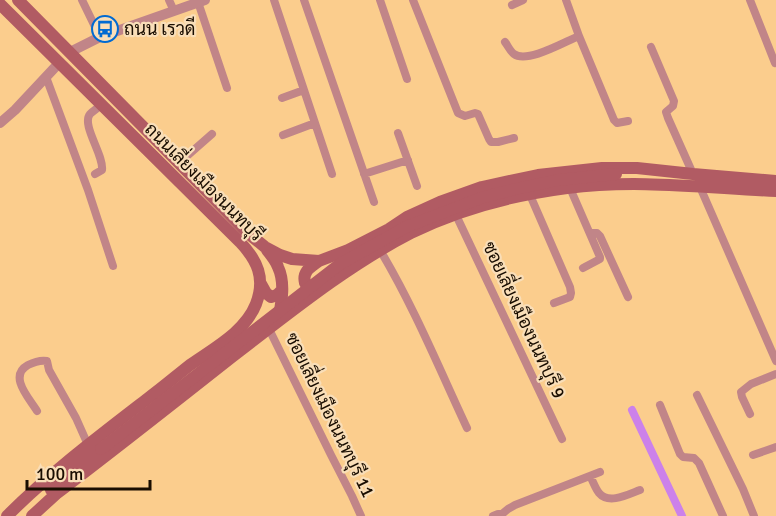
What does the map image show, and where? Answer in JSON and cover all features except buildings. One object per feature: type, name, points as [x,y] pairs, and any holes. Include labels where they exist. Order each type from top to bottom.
[{"type":"main road","name":"ถนนเลี่ยงเมืองนนทบุรี","points":[[18,0],[249,234],[265,247],[292,259],[320,261],[348,250],[407,217],[441,202],[482,187],[510,180],[602,168],[637,168],[776,181]]},
{"type":"main road","name":"ถนนเลี่ยงเมืองนนทบุรี","points":[[0,4],[250,252],[256,263],[261,284]]},
{"type":"main road","points":[[94,447],[340,264],[406,227],[481,198],[511,190],[558,180],[660,171]]},
{"type":"main road","points":[[32,516],[57,494],[329,283],[412,232],[510,198],[570,188],[627,184],[776,191]]},
{"type":"main road","name":"ถนนเลี่ยงเมืองนนทบุรี","points":[[265,247],[278,266],[281,278],[282,290],[273,325]]},
{"type":"main road","points":[[320,261],[306,271],[303,277],[305,283],[309,286],[329,283]]},
{"type":"main road","points":[[261,284],[271,297],[278,296],[282,290]]},
{"type":"main road","points":[[9,516],[21,511],[63,478],[94,447],[190,366],[237,331],[256,305],[261,284]]},
{"type":"street","points":[[82,0],[100,37]]},
{"type":"street","points":[[169,0],[174,11]]},
{"type":"street","points":[[274,0],[332,174]]},
{"type":"street","points":[[304,0],[374,202]]},
{"type":"street","points":[[380,0],[407,79]]},
{"type":"street","points":[[413,0],[458,113],[465,116],[478,114],[491,142],[514,138]]},
{"type":"street","points":[[512,5],[524,0]]},
{"type":"street","points":[[566,0],[614,120],[617,123],[628,121]]},
{"type":"street","points":[[750,0],[775,63]]},
{"type":"street","points":[[70,52],[100,37],[201,1],[227,88]]},
{"type":"street","points":[[505,42],[517,56],[525,56],[534,55],[579,36]]},
{"type":"street","points":[[651,47],[675,101],[667,116],[693,174]]},
{"type":"street","points":[[0,123],[59,63]]},
{"type":"street","points":[[46,77],[88,190],[113,266]]},
{"type":"street","points":[[282,98],[304,90]]},
{"type":"street","points":[[94,174],[102,170],[103,163],[88,119],[90,114],[101,105]]},
{"type":"street","points":[[283,135],[315,123]]},
{"type":"street","points":[[398,133],[417,186]]},
{"type":"street","points":[[179,163],[212,134]]},
{"type":"street","points":[[364,174],[408,160]]},
{"type":"street","points":[[700,187],[776,361]]},
{"type":"street","points":[[570,188],[600,257],[600,260],[583,268]]},
{"type":"street","points":[[530,195],[570,286],[570,297],[554,303]]},
{"type":"street","name":"ซอยเลี่ยงเมืองนนทบุรี 9","points":[[456,215],[562,439]]},
{"type":"street","points":[[590,233],[597,233],[600,236],[628,297]]},
{"type":"street","points":[[380,250],[413,309],[467,429]]},
{"type":"street","name":"ซอยเลี่ยงเมืองนนทบุรี 11","points":[[273,325],[361,516]]},
{"type":"street","points":[[37,411],[20,384],[20,375],[25,367],[42,360],[47,361],[49,370],[94,447]]},
{"type":"street","points":[[750,414],[741,392],[752,384],[776,374]]},
{"type":"street","points":[[697,395],[743,489],[753,516]]},
{"type":"street","points":[[660,405],[680,454],[683,457],[694,458],[699,463],[723,516]]},
{"type":"street","points":[[753,455],[776,447]]},
{"type":"street","points":[[500,515],[515,505],[600,472]]},
{"type":"street","points":[[590,476],[599,493],[607,498],[615,498],[640,490]]},
{"type":"waterway","points":[[632,410],[682,516]]},
{"type":"place","name":"ถนน เรวดี","points":[[105,29]]}]
